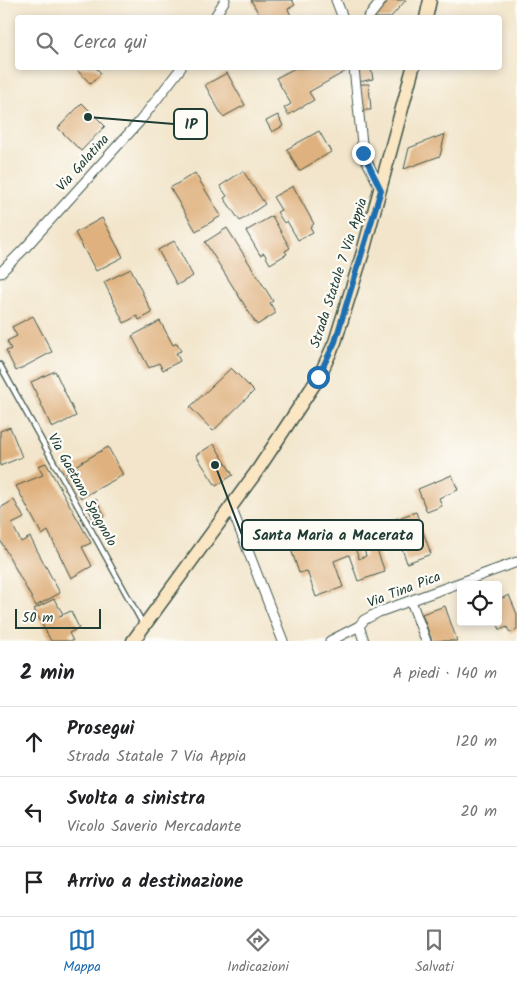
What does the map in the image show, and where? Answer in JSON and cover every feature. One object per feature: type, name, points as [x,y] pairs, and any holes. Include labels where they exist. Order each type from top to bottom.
[{"type":"main road","points":[[427,15],[430,0]]},
{"type":"main road","name":"Strada Statale 7 Via Appia","points":[[133,641],[231,507],[318,377],[335,342],[381,190],[412,70]]},
{"type":"street","points":[[216,15],[225,0]]},
{"type":"street","points":[[336,0],[342,15]]},
{"type":"street","points":[[370,15],[382,0]]},
{"type":"street","name":"Via Galatina","points":[[0,273],[140,121],[179,70]]},
{"type":"street","points":[[354,70],[363,153],[381,190]]},
{"type":"street","points":[[231,507],[283,641]]},
{"type":"street","name":"Via Tina Pica","points":[[330,641],[359,626],[364,620],[379,612],[517,562]]},
{"type":"street","points":[[411,602],[426,641]]},
{"type":"street","name":"Via Tina Pica","points":[[359,626],[364,641]]},
{"type":"lane","name":"Via Gaetano Spagnolo","points":[[0,365],[145,626]]},
{"type":"building","points":[[251,0],[292,0],[295,5],[288,9],[291,15],[259,15]]},
{"type":"building","points":[[386,0],[406,0],[393,15],[376,15],[386,5]]},
{"type":"building","points":[[77,70],[98,70],[101,73],[91,84]]},
{"type":"building","points":[[291,70],[348,70],[309,92],[314,100],[288,115],[284,108],[291,104],[276,78]]},
{"type":"building","points":[[356,70],[371,70],[373,79],[358,82]]},
{"type":"building","points":[[227,73],[245,105],[223,117],[205,85]]},
{"type":"building","points":[[360,84],[369,84],[371,110],[362,110]]},
{"type":"building","points":[[82,103],[105,126],[81,151],[58,128]]},
{"type":"building","points":[[278,115],[283,126],[272,132],[266,121]]},
{"type":"building","points":[[319,131],[331,152],[299,171],[287,149]]},
{"type":"building","points":[[445,134],[440,156],[404,169],[409,148]]},
{"type":"building","points":[[243,171],[265,204],[240,221],[224,198],[227,196],[220,186]]},
{"type":"building","points":[[195,173],[221,216],[196,231],[170,188]]},
{"type":"building","points":[[293,186],[314,224],[310,227],[313,232],[298,240],[287,221],[284,223],[277,212],[281,210],[273,197]]},
{"type":"building","points":[[272,216],[290,248],[285,251],[287,254],[270,264],[264,253],[260,255],[246,231]]},
{"type":"building","points":[[102,218],[123,257],[96,271],[75,233]]},
{"type":"building","points":[[227,228],[273,301],[270,303],[276,313],[257,325],[205,242]]},
{"type":"building","points":[[174,241],[193,276],[177,285],[158,250]]},
{"type":"building","points":[[131,269],[152,313],[139,320],[137,316],[124,323],[104,282]]},
{"type":"building","points":[[33,316],[52,352],[16,371],[6,351],[11,349],[7,341],[17,336],[12,327]]},
{"type":"building","points":[[160,321],[173,345],[177,343],[181,351],[176,353],[180,361],[163,370],[159,363],[149,368],[132,336]]},
{"type":"building","points":[[231,368],[254,391],[213,431],[190,407]]},
{"type":"building","points":[[55,371],[76,416],[52,428],[31,382]]},
{"type":"building","points":[[10,427],[22,457],[0,466],[0,431]]},
{"type":"building","points":[[214,444],[233,475],[216,486],[196,455]]},
{"type":"building","points":[[108,447],[123,475],[81,498],[66,471]]},
{"type":"building","points":[[46,463],[91,543],[82,547],[92,566],[71,578],[48,531],[42,535],[16,486],[43,475],[38,466]]},
{"type":"building","points":[[452,475],[458,490],[439,498],[442,506],[427,512],[418,489]]},
{"type":"building","points":[[96,499],[105,516],[95,522],[86,505]]},
{"type":"building","points":[[14,500],[24,518],[12,524],[21,542],[30,537],[60,593],[36,606],[0,540],[0,508]]},
{"type":"building","points":[[416,512],[431,554],[407,563],[392,520]]},
{"type":"building","points":[[347,527],[359,559],[366,556],[362,543],[373,539],[385,572],[358,581],[349,555],[334,561],[343,587],[316,597],[307,571],[299,573],[290,546]]},
{"type":"building","points":[[509,595],[517,614],[517,630],[510,633],[507,627],[500,630],[498,626],[502,626],[502,598]]},
{"type":"building","points":[[54,599],[63,614],[58,617],[71,611],[79,628],[69,633],[73,641],[51,641],[34,609]]},
{"type":"building","points":[[445,606],[457,641],[432,641],[422,614]]},
{"type":"place","name":"IP","points":[[88,117]]},
{"type":"place","name":"Santa Maria a Macerata","points":[[215,465]]},
{"type":"route","points":[[318,377],[335,342],[381,190],[363,153]]}]
